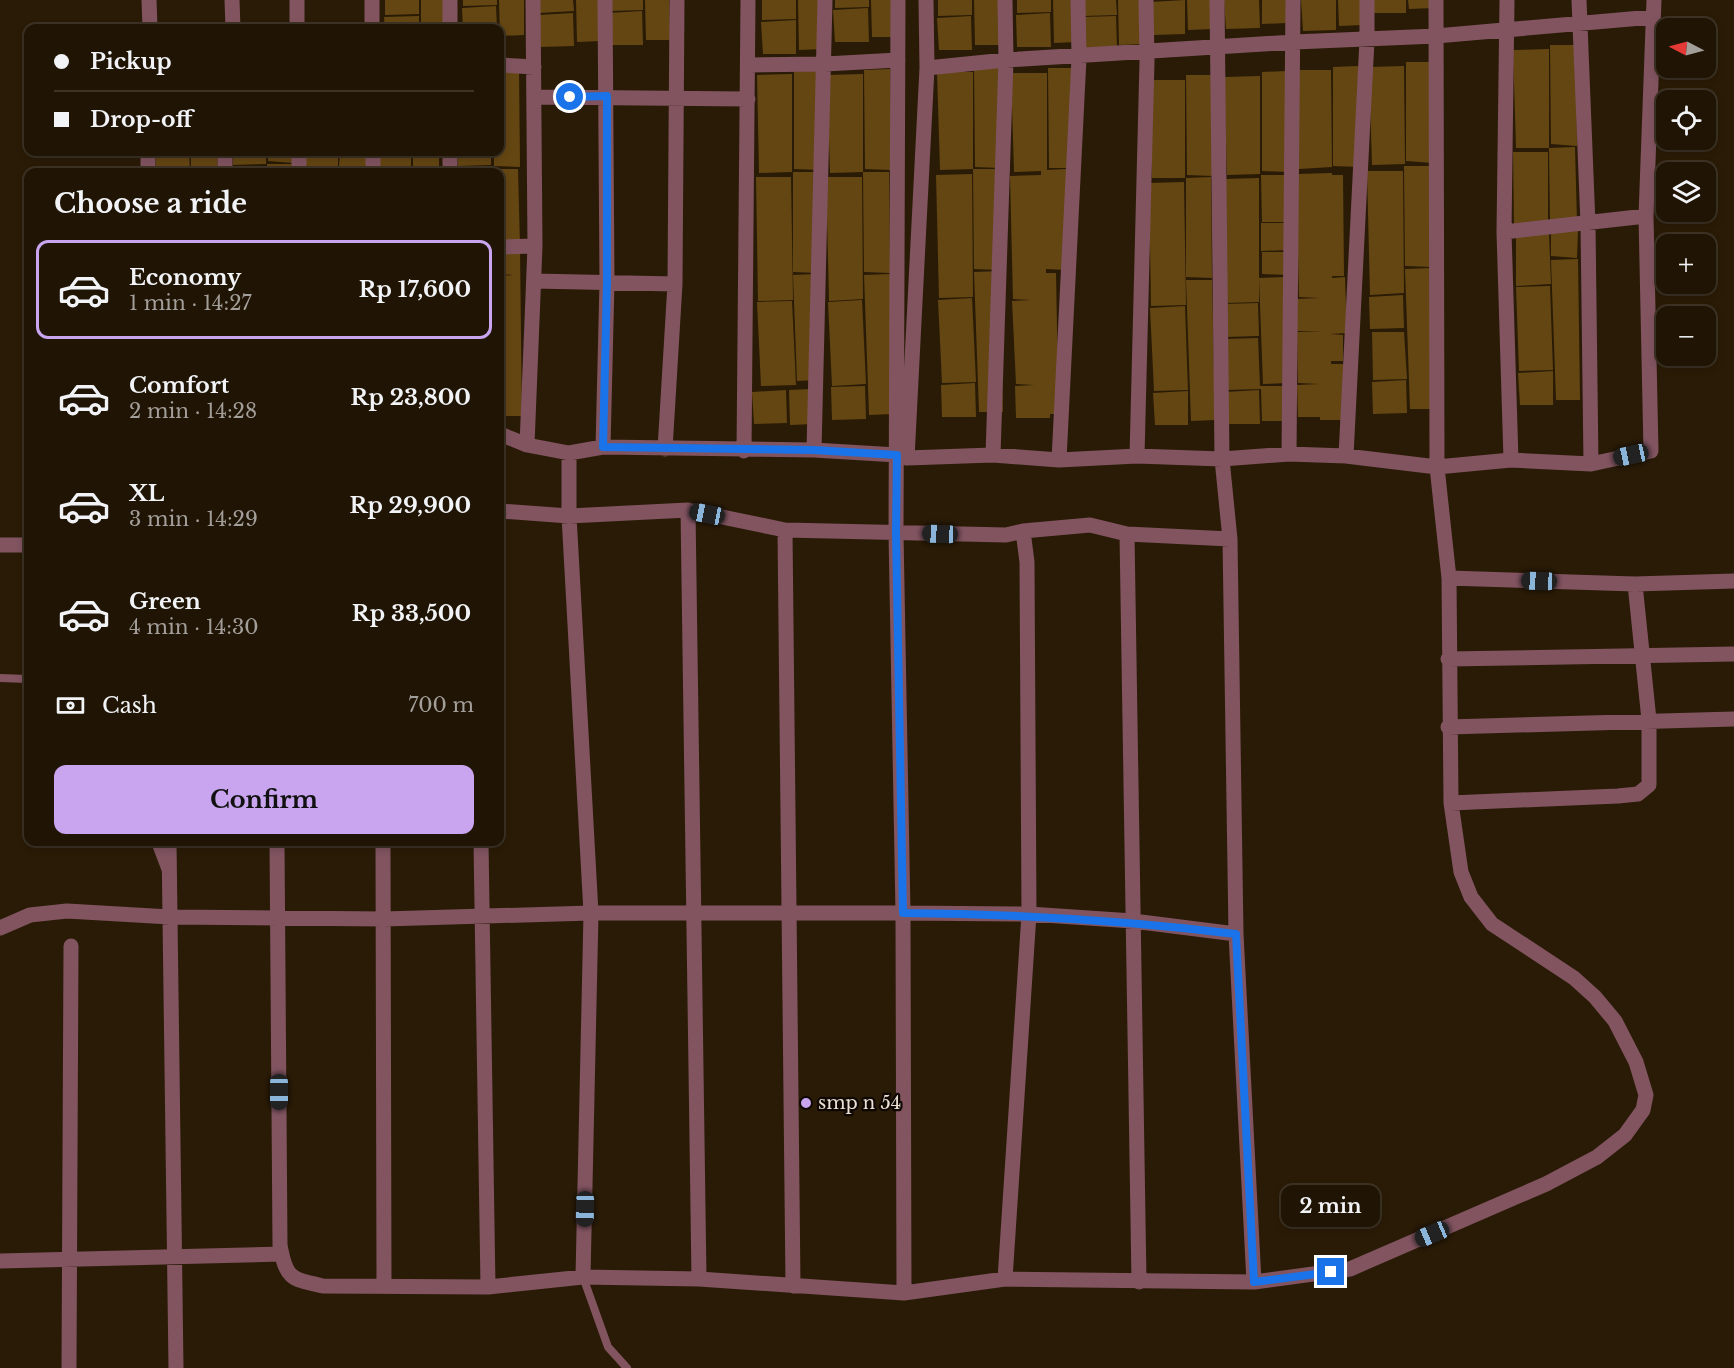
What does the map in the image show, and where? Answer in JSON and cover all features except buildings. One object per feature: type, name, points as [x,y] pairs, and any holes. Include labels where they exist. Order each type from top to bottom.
[{"type":"street","points":[[149,0],[150,24]]},
{"type":"street","points":[[232,0],[232,24]]},
{"type":"street","points":[[297,0],[297,24]]},
{"type":"street","points":[[372,0],[372,24]]},
{"type":"street","points":[[450,0],[450,24]]},
{"type":"street","points":[[527,445],[535,246],[533,0]]},
{"type":"street","points":[[603,447],[607,282],[606,0]]},
{"type":"street","points":[[665,449],[675,284],[677,0]]},
{"type":"street","points":[[744,451],[748,0]]},
{"type":"street","points":[[814,450],[825,0]]},
{"type":"street","points":[[898,0],[902,457]]},
{"type":"street","points":[[904,1293],[903,913],[896,532],[927,68],[926,0]]},
{"type":"street","points":[[993,454],[1006,60],[1005,0]]},
{"type":"street","points":[[1059,460],[1079,57],[1078,0]]},
{"type":"street","points":[[1137,456],[1146,0]]},
{"type":"street","points":[[1217,0],[1222,459],[1230,539],[1236,934],[1254,1282]]},
{"type":"street","points":[[1289,454],[1293,0]]},
{"type":"street","points":[[1346,456],[1367,40],[1367,0]]},
{"type":"street","points":[[277,846],[280,917],[282,1254],[284,1268],[290,1277],[299,1281],[323,1286],[488,1287],[583,1277],[699,1279],[904,1293],[1005,1279],[1254,1282],[1350,1269],[1546,1184],[1597,1157],[1625,1135],[1643,1110],[1646,1095],[1636,1062],[1615,1021],[1602,1005],[1574,978],[1492,924],[1478,908],[1461,872],[1451,803],[1448,727],[1449,578],[1437,467],[1436,0]]},
{"type":"street","points":[[1507,0],[1504,232],[1511,460]]},
{"type":"street","points":[[1579,0],[1588,224],[1591,464]]},
{"type":"street","points":[[504,436],[527,445],[569,453],[603,447],[744,451],[814,450],[902,457],[993,454],[1059,460],[1137,456],[1222,459],[1289,454],[1346,456],[1437,467],[1511,460],[1591,464],[1651,451],[1646,216],[1653,0]]},
{"type":"street","points":[[927,68],[1006,60],[1294,42],[1436,36],[1653,17]]},
{"type":"street","points":[[748,65],[898,60]]},
{"type":"street","points":[[504,65],[534,67]]},
{"type":"street","points":[[534,97],[748,99]]},
{"type":"street","points":[[1504,232],[1646,216]]},
{"type":"street","points":[[504,247],[535,246]]},
{"type":"street","points":[[534,281],[675,284]]},
{"type":"street","points":[[569,453],[569,516],[591,913],[583,1277]]},
{"type":"street","points":[[504,511],[569,516],[688,510],[785,530],[1006,535],[1023,531],[1090,525],[1127,534],[1230,539]]},
{"type":"street","points":[[688,510],[699,1279]]},
{"type":"street","points":[[785,530],[793,1286]]},
{"type":"street","points":[[1005,1279],[1029,914],[1027,562],[1023,531]]},
{"type":"street","points":[[1127,534],[1139,1282]]},
{"type":"street","points":[[0,545],[24,545]]},
{"type":"street","points":[[1449,578],[1635,584],[1734,581]]},
{"type":"street","points":[[1451,803],[1638,794],[1649,785],[1649,720],[1635,584]]},
{"type":"street","points":[[1448,659],[1734,654]]},
{"type":"street","points":[[1448,727],[1734,719]]},
{"type":"street","points":[[169,846],[176,1368]]},
{"type":"street","points":[[383,846],[384,1285]]},
{"type":"street","points":[[481,846],[488,1287]]},
{"type":"street","points":[[0,928],[30,915],[67,911],[170,917],[384,919],[483,914],[903,913],[1029,914],[1133,921],[1236,934]]},
{"type":"street","points":[[69,1368],[71,946]]},
{"type":"street","points":[[0,1261],[282,1254]]},
{"type":"lane","points":[[0,678],[24,679]]},
{"type":"lane","points":[[157,846],[170,880]]},
{"type":"lane","points":[[583,1277],[608,1347],[627,1368]]},
{"type":"place","name":"smp n 54","points":[[806,1103]]},
{"type":"route","points":[[570,97],[607,96],[607,282],[603,447],[744,451],[814,450],[897,455],[896,532],[903,913],[1029,914],[1133,921],[1236,934],[1254,1282],[1331,1272]]}]
